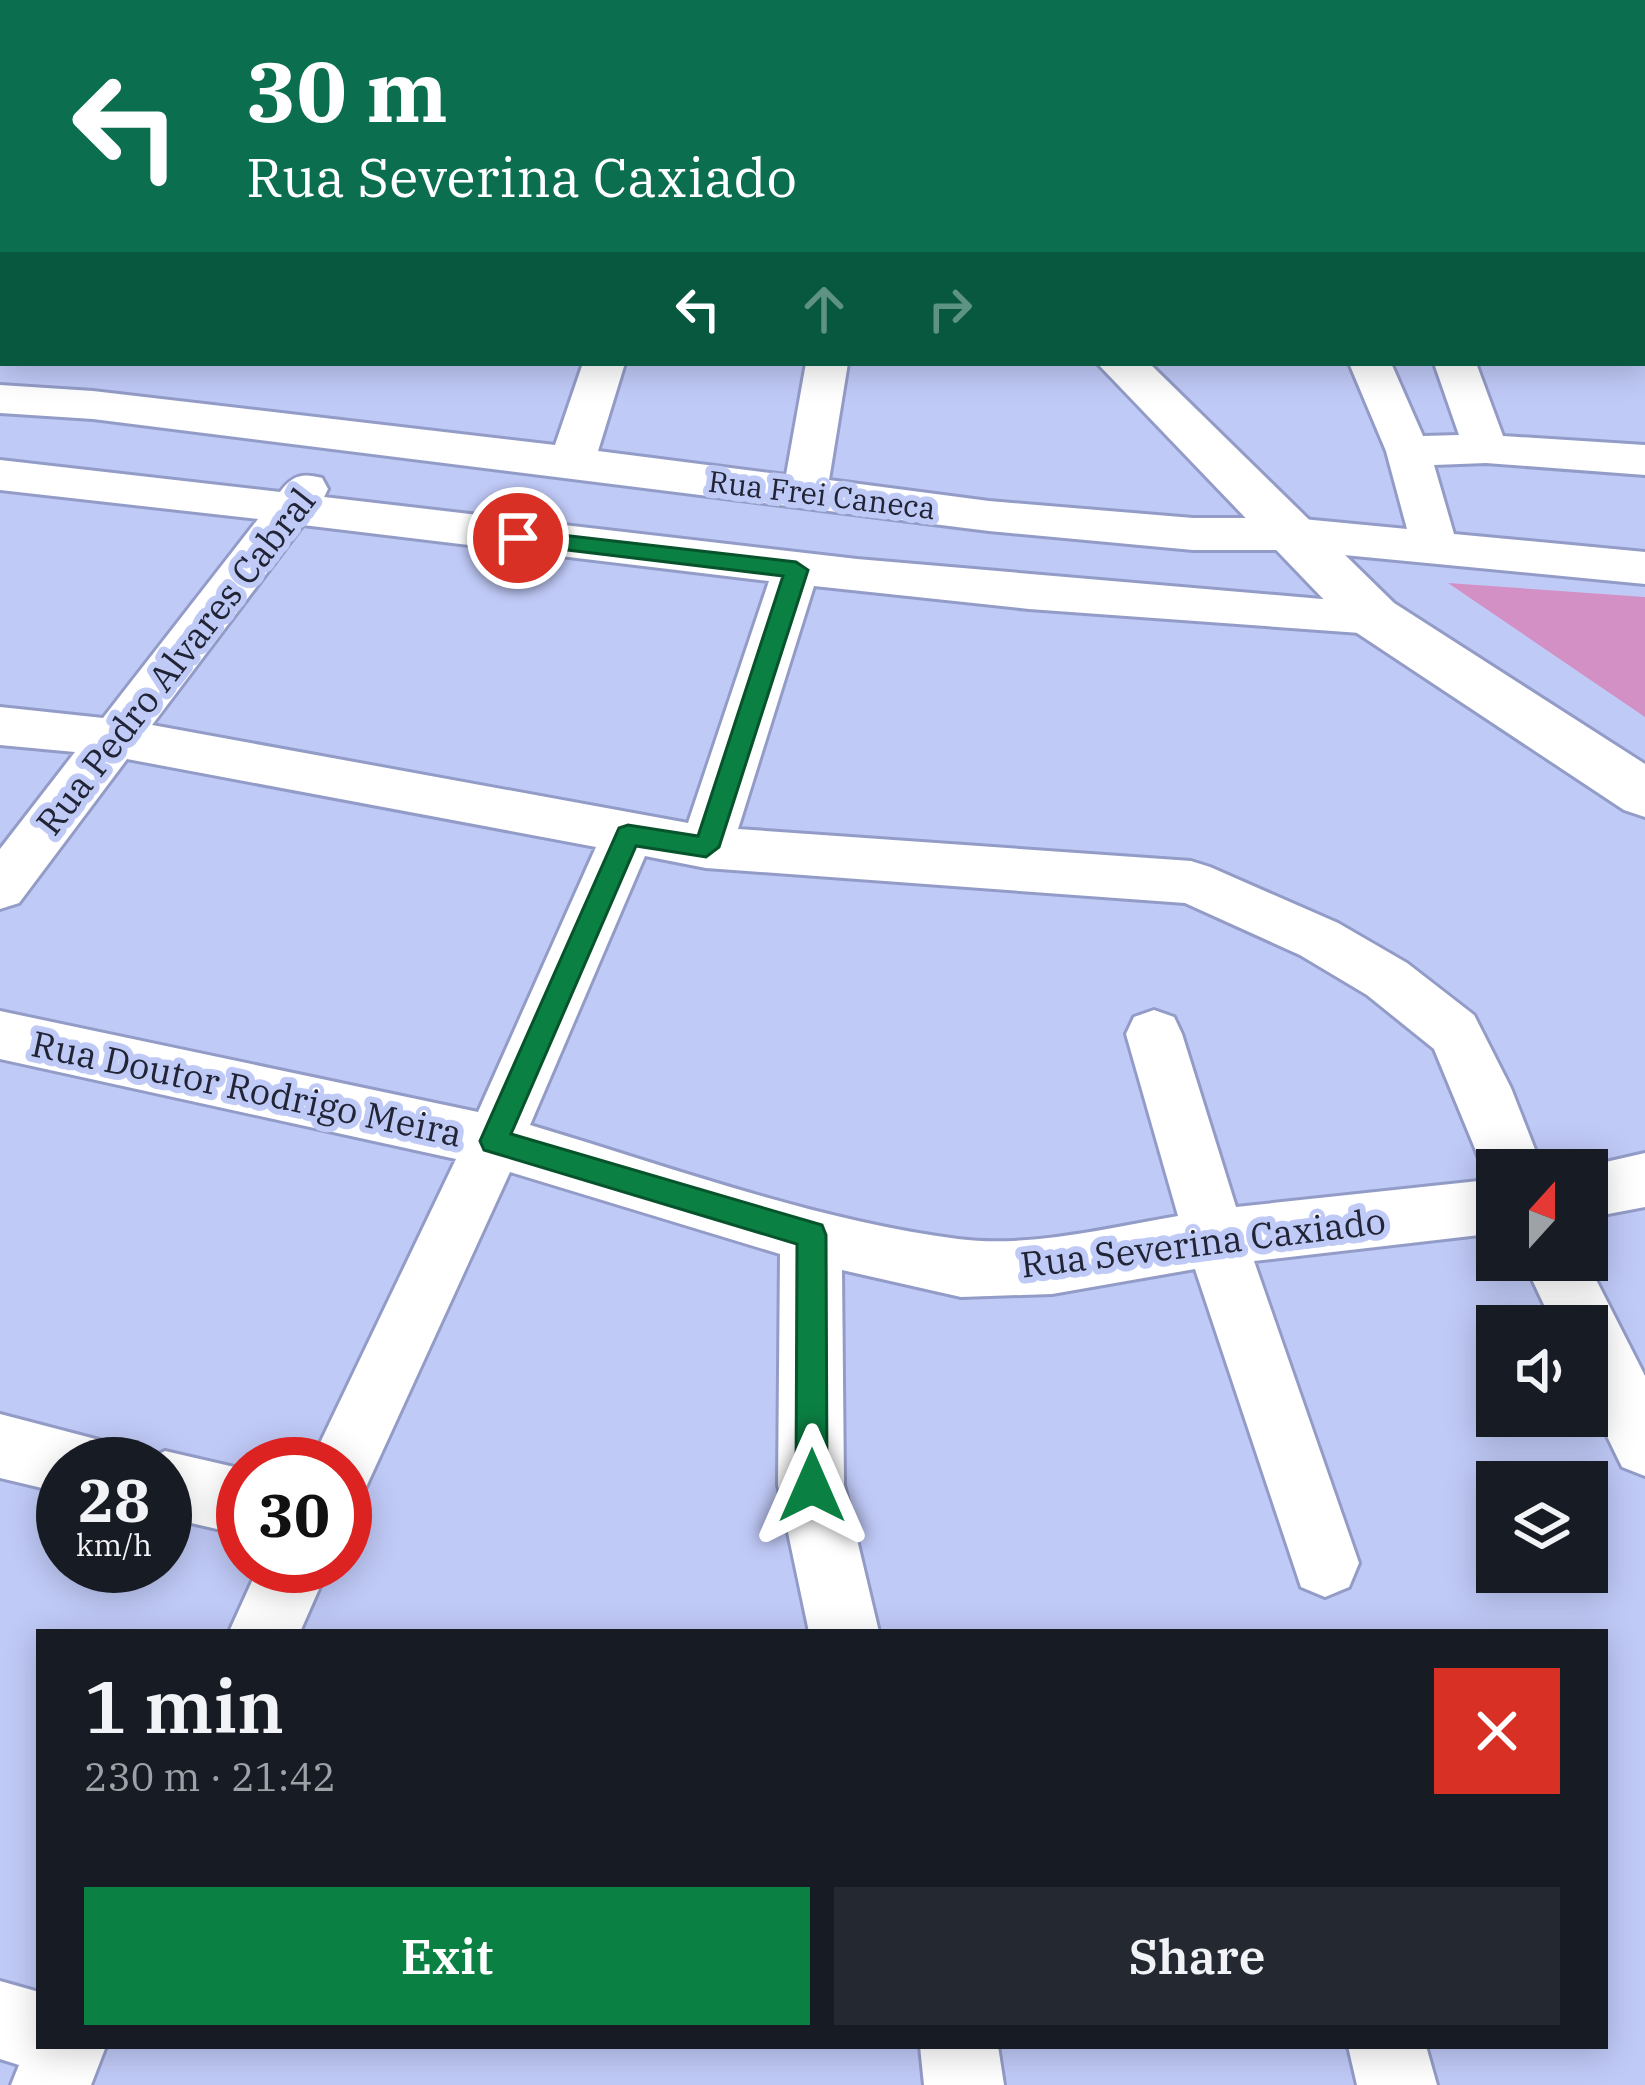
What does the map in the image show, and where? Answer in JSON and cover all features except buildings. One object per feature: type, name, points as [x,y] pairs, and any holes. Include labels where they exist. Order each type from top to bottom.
[{"type":"street","points":[[19,477],[93,405],[115,366]]},
{"type":"street","points":[[572,461],[603,366]]},
{"type":"street","points":[[805,492],[826,366]]},
{"type":"street","points":[[1124,366],[1374,617],[1645,794]]},
{"type":"street","points":[[1371,366],[1408,451],[1435,548]]},
{"type":"street","points":[[1456,366],[1486,449]]},
{"type":"street","name":"Rua Frei Caneca","points":[[0,399],[93,405],[1192,534],[1292,534],[1645,568]]},
{"type":"street","name":"Rua Pedro Alvares Cabral","points":[[0,888],[286,511],[353,436]]},
{"type":"street","points":[[1408,451],[1486,449],[1645,460]]},
{"type":"street","points":[[19,477],[796,570],[1257,612],[1374,617]]},
{"type":"street","points":[[706,847],[796,570]]},
{"type":"street","points":[[0,726],[118,738],[706,847],[1191,882],[1318,938],[1387,979],[1454,1032],[1505,1149]]},
{"type":"street","points":[[357,1437],[494,1141],[628,835]]},
{"type":"street","points":[[1154,1034],[1215,1238],[1325,1563]]},
{"type":"street","name":"Rua Doutor Rodrigo Meira","points":[[0,1035],[494,1141]]},
{"type":"street","name":"Rua Severina Caxiado","points":[[494,1141],[812,1235],[961,1268],[1052,1266],[1215,1238],[1476,1208]]},
{"type":"street","points":[[1608,1187],[1645,1180]]},
{"type":"street","points":[[812,1235],[812,1486],[843,1629]]},
{"type":"street","points":[[1608,1369],[1645,1444]]},
{"type":"street","points":[[0,1445],[36,1454]]},
{"type":"street","points":[[265,1629],[283,1593]]},
{"type":"street","points":[[0,2020],[36,2029]]},
{"type":"street","points":[[50,2085],[67,2049]]},
{"type":"street","points":[[959,2049],[964,2085]]},
{"type":"shaded area","points":[[1448,583],[1645,597],[1645,717]]},
{"type":"route","points":[[518,538],[796,570],[706,847],[628,835],[494,1141],[812,1235],[812,1486]]}]
